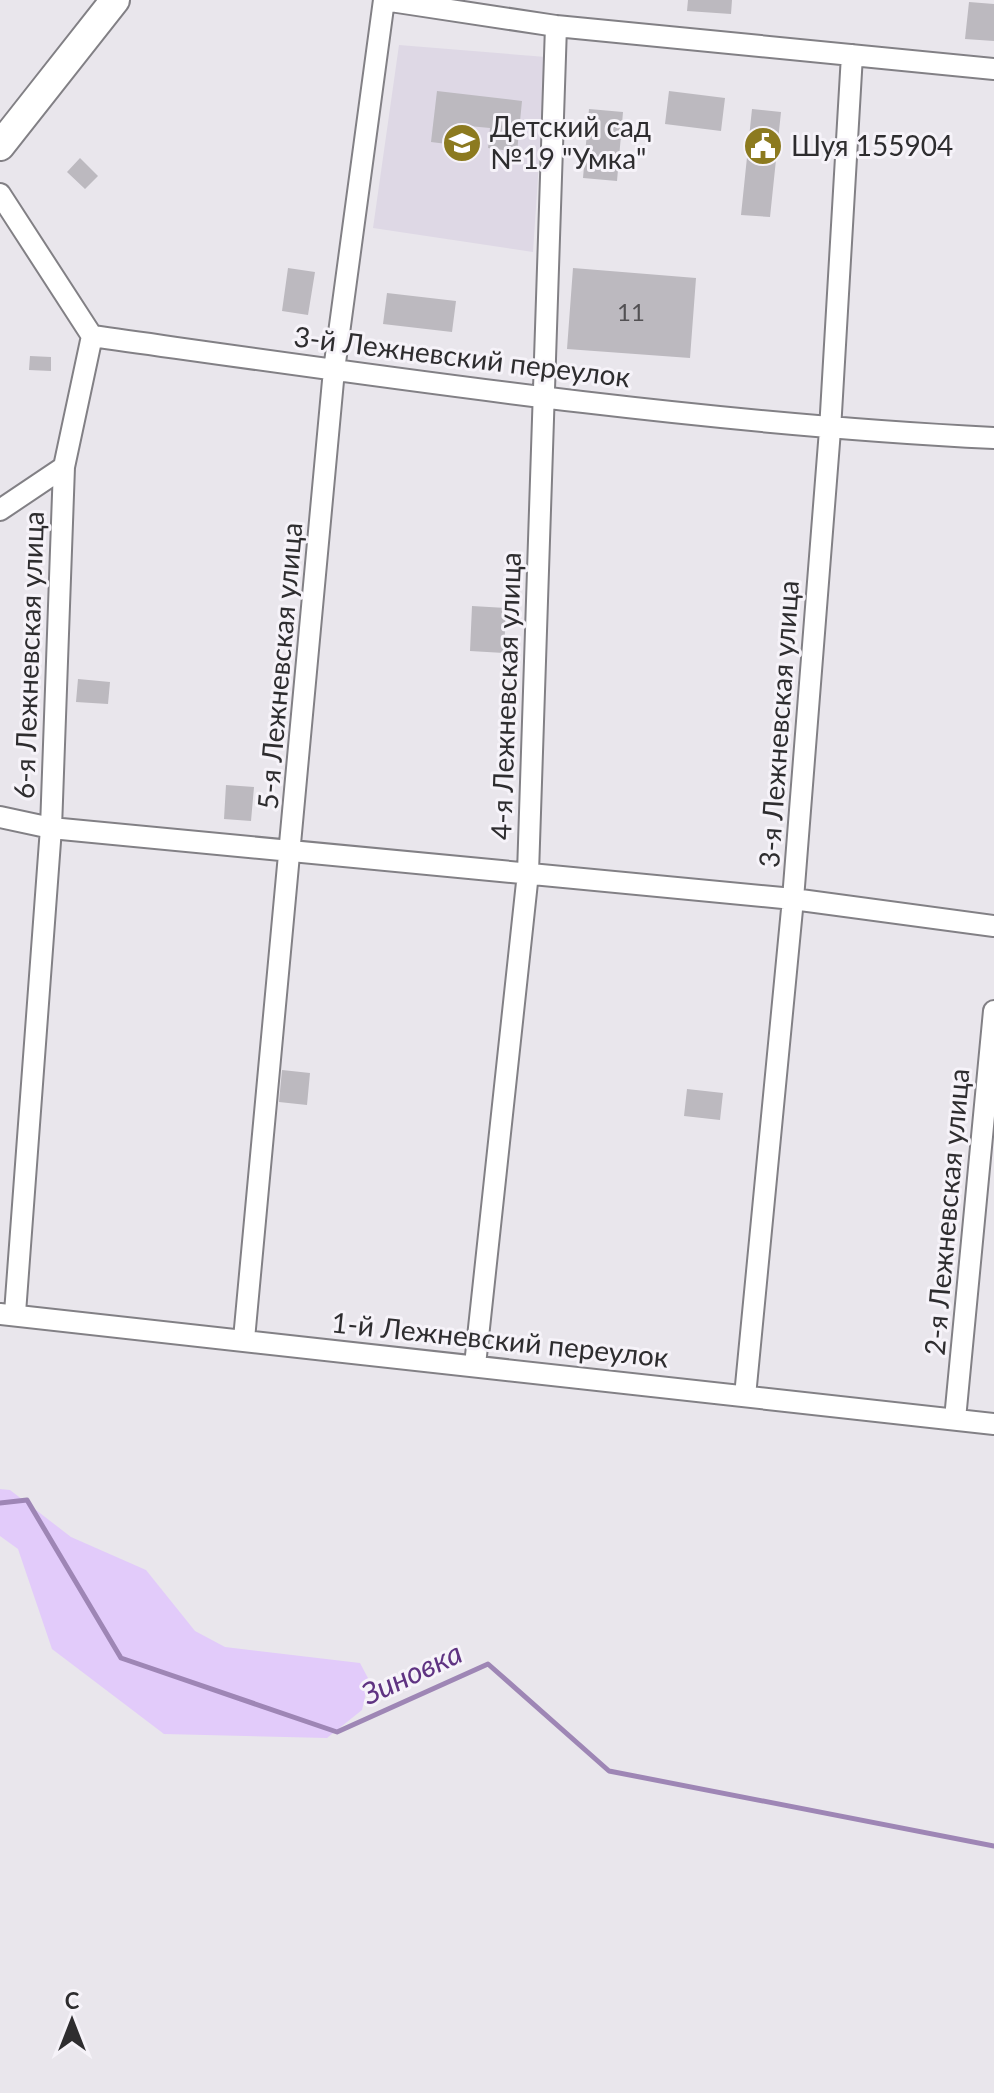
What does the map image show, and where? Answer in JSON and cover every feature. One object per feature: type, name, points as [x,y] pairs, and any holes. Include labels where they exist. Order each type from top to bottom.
[{"type":"main road","points":[[0,146],[115,0]]},
{"type":"street","points":[[384,0],[556,26],[994,69]]},
{"type":"street","name":"5-я Лежневская улица","points":[[244,1339],[292,851],[334,370],[384,0]]},
{"type":"street","name":"4-я Лежневская улица","points":[[475,1365],[528,873],[556,26]]},
{"type":"street","name":"3-я Лежневская улица","points":[[745,1396],[793,899],[830,430],[852,55]]},
{"type":"street","points":[[0,194],[92,336]]},
{"type":"street","name":"3-й Лежневский переулок","points":[[92,336],[545,398],[830,430],[994,438]]},
{"type":"street","name":"6-я Лежневская улица","points":[[7,1314],[51,828],[64,467],[92,336]]},
{"type":"street","points":[[0,510],[64,467]]},
{"type":"street","points":[[0,817],[51,828],[793,899],[994,926]]},
{"type":"street","name":"2-я Лежневская улица","points":[[955,1419],[994,1011]]},
{"type":"street","name":"1-й Лежневский переулок","points":[[7,1314],[994,1424]]},
{"type":"shaded area","name":"Детский сад №19 \"Умка\"","points":[[399,45],[546,57],[533,252],[373,228]]},
{"type":"shaded area","points":[[0,1489],[10,1490],[71,1537],[146,1570],[195,1631],[225,1647],[360,1663],[369,1680],[362,1710],[327,1738],[164,1734],[52,1649],[18,1549],[0,1536]]},
{"type":"building","points":[[688,0],[732,0],[731,14],[687,11]]},
{"type":"building","points":[[969,2],[994,4],[994,41],[965,39]]},
{"type":"building","points":[[437,91],[522,101],[517,152],[488,148],[490,128],[458,125],[455,145],[431,142]]},
{"type":"building","points":[[669,91],[725,98],[721,131],[665,124]]},
{"type":"building","points":[[589,109],[623,112],[617,181],[583,178]]},
{"type":"building","points":[[752,109],[781,112],[770,217],[741,215]]},
{"type":"building","points":[[80,158],[98,176],[85,189],[67,172]]},
{"type":"building","points":[[288,268],[315,272],[308,315],[282,311]]},
{"type":"building","points":[[573,268],[696,278],[690,358],[567,349]]},
{"type":"building","points":[[387,293],[456,301],[452,332],[383,324]]},
{"type":"building","points":[[30,356],[51,357],[51,371],[29,370]]},
{"type":"building","points":[[472,606],[506,608],[504,653],[470,651]]},
{"type":"building","points":[[78,679],[110,682],[108,704],[76,702]]},
{"type":"building","points":[[226,785],[254,787],[251,821],[224,819]]},
{"type":"building","points":[[282,1070],[310,1073],[307,1105],[279,1102]]},
{"type":"building","points":[[687,1089],[723,1093],[720,1120],[684,1116]]},
{"type":"waterway","name":"Зиновка","points":[[0,1503],[27,1500],[121,1658],[337,1732],[488,1664],[609,1771],[994,1846]]},
{"type":"place","name":"Детский сад №19 \"Умка\"","points":[[462,143]]},
{"type":"place","name":"Шуя 155904","points":[[763,146]]}]
